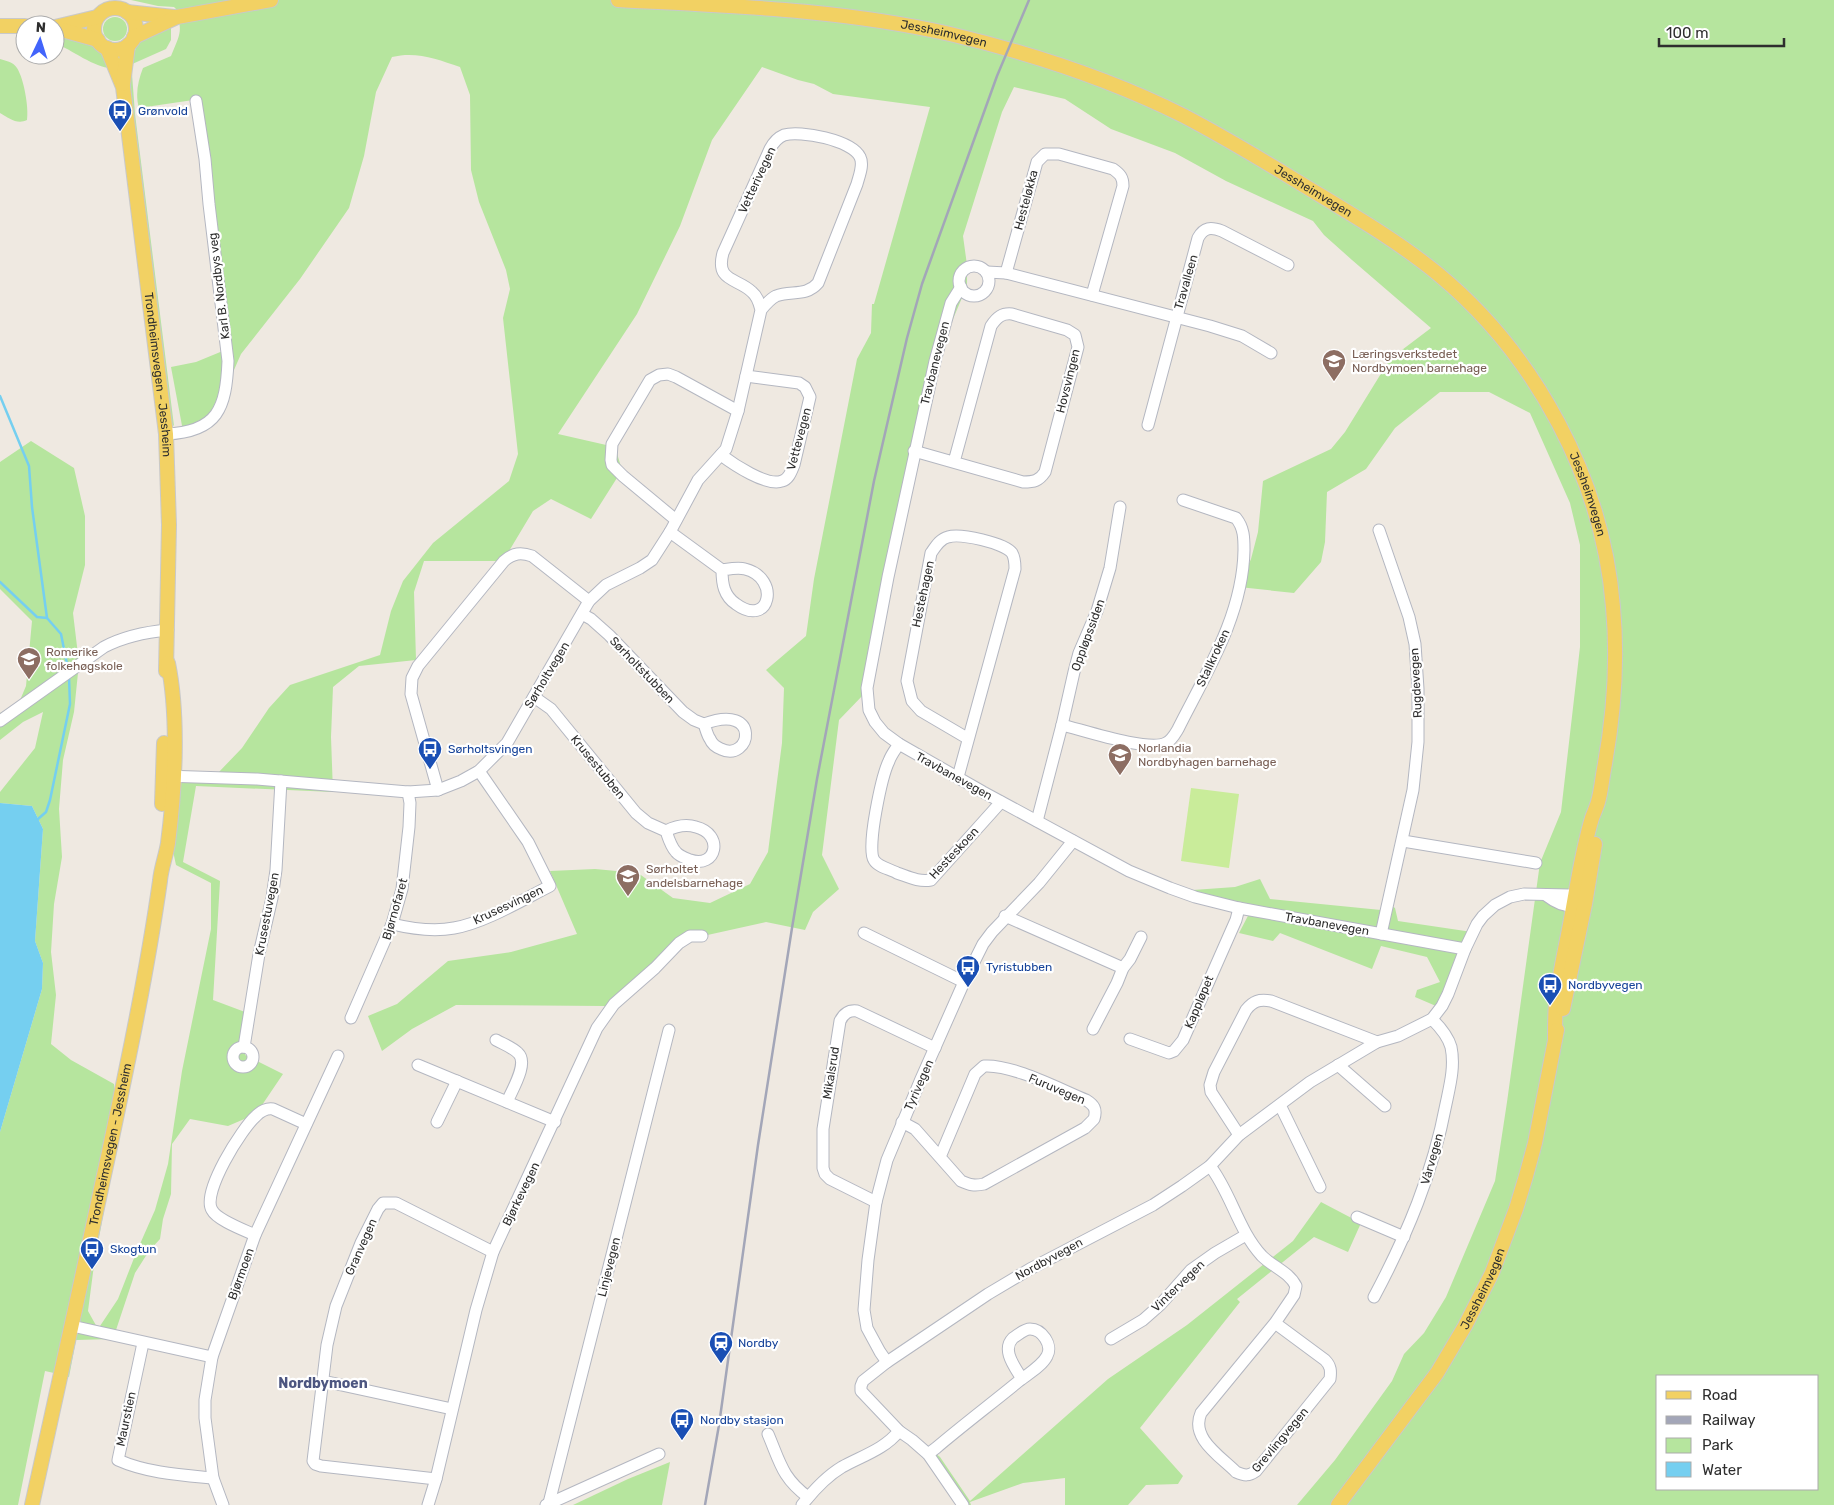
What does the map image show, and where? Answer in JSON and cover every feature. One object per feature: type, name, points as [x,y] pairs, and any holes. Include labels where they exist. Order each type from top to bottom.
[{"type":"main road","points":[[65,25],[97,17],[111,8],[127,12],[177,17],[270,0]]},
{"type":"main road","name":"Jessheimvegen","points":[[618,0],[850,15],[952,34],[1054,63],[1147,99],[1250,152],[1391,239],[1443,278],[1493,328],[1527,372],[1556,418],[1588,492],[1607,564],[1616,637],[1616,676],[1612,724],[1598,803],[1592,818],[1578,903],[1566,1000],[1555,1038],[1535,1143],[1516,1209],[1492,1273],[1465,1326],[1437,1373],[1338,1505]]},
{"type":"main road","points":[[127,12],[135,23],[131,41]]},
{"type":"main road","points":[[97,17],[94,29],[102,44]]},
{"type":"main road","points":[[65,31],[118,49],[177,17]]},
{"type":"main road","points":[[0,26],[15,26]]},
{"type":"main road","name":"Trondheimsvegen - Jessheim","points":[[32,1505],[135,1032],[161,870],[160,845],[168,776],[165,681],[168,663],[169,502],[166,434],[123,87],[131,41]]},
{"type":"main road","name":"Trondheimsvegen - Jessheim","points":[[102,44],[123,87]]},
{"type":"street","name":"Karl B. Nordbys veg","points":[[166,434],[195,431],[210,423],[217,414],[223,400],[227,379],[228,361],[205,159],[196,100]]},
{"type":"street","name":"Vetterivegen","points":[[789,134],[814,136],[843,143],[860,157],[860,173],[820,279],[814,288],[808,291],[777,295],[761,310],[754,294],[728,279],[722,270],[721,263],[723,253],[770,149],[780,137],[789,134]]},
{"type":"street","name":"Hesteløkka","points":[[1006,273],[1037,162],[1045,154],[1059,154],[1113,169],[1123,179],[1123,186],[1092,295]]},
{"type":"street","name":"Travalleen","points":[[1148,425],[1198,238],[1202,232],[1207,228],[1222,231],[1288,265]]},
{"type":"street","points":[[987,272],[988,286],[984,292],[971,296],[961,287],[960,276],[967,268],[978,266],[987,272],[1006,273],[1242,336],[1271,353]]},
{"type":"street","name":"Travbanevegen","points":[[961,287],[951,303],[934,361],[914,451],[867,688],[869,710],[884,734],[1001,802],[1129,871],[1195,897],[1239,908],[1466,949]]},
{"type":"street","name":"Sørholtvegen","points":[[168,776],[281,780],[408,792],[438,790],[461,781],[479,771],[507,743],[589,601],[606,585],[652,560],[670,532],[698,480],[726,449],[738,411],[761,310]]},
{"type":"street","name":"Hovsvingen","points":[[914,451],[1023,482],[1033,482],[1040,479],[1045,472],[1078,347],[1075,335],[1067,330],[1012,314],[1006,313],[994,320],[954,462]]},
{"type":"street","points":[[676,520],[612,465],[611,451],[616,437],[650,380],[659,375],[668,374],[682,379],[738,411]]},
{"type":"street","name":"Vettevegen","points":[[721,454],[734,465],[774,482],[781,482],[786,479],[794,466],[810,397],[808,391],[798,383],[746,376]]},
{"type":"street","name":"Stallkroken","points":[[1062,725],[1104,737],[1139,744],[1159,745],[1172,739],[1178,729],[1225,635],[1236,604],[1244,561],[1244,535],[1242,525],[1236,518],[1182,500]]},
{"type":"street","name":"Oppløpssiden","points":[[1037,821],[1079,653],[1097,611],[1110,568],[1120,507]]},
{"type":"street","name":"Rugdevegen","points":[[1379,530],[1409,617],[1417,664],[1418,742],[1413,790],[1382,934]]},
{"type":"street","points":[[670,532],[722,570],[744,568],[754,572],[763,580],[766,586],[768,594],[766,604],[760,610],[752,612],[732,602],[724,592],[722,570]]},
{"type":"street","name":"Hestehagen","points":[[958,777],[1015,569],[1015,560],[1012,553],[1001,546],[961,535],[942,540],[931,553],[907,681],[912,701],[921,711],[968,738]]},
{"type":"street","points":[[438,790],[411,694],[412,676],[422,662],[504,561],[514,554],[521,553],[532,556],[589,601]]},
{"type":"street","name":"Sørholtstubben","points":[[582,614],[591,619],[609,635],[683,712],[704,724]]},
{"type":"street","points":[[0,721],[104,647],[139,634],[168,630]]},
{"type":"street","name":"Krusestubben","points":[[534,697],[551,709],[636,813],[648,823],[666,831]]},
{"type":"street","name":"Hesteskoen","points":[[899,744],[888,762],[880,790],[874,825],[871,849],[874,861],[880,865],[915,880],[931,880],[1001,802]]},
{"type":"street","name":"Krusesvingen","points":[[392,924],[429,930],[455,928],[486,917],[550,886],[528,842],[479,771]]},
{"type":"street","name":"Krusestuvegen","points":[[244,1047],[259,954],[272,893],[277,853],[281,780]]},
{"type":"street","name":"Bjørnofaret","points":[[351,1018],[392,924],[402,888],[410,827],[408,792]]},
{"type":"street","name":"Tyrivegen","points":[[887,1362],[873,1341],[864,1318],[865,1278],[876,1202],[887,1160],[964,982],[983,944],[1006,916],[1039,883],[1073,841]]},
{"type":"street","points":[[1403,841],[1536,863]]},
{"type":"street","name":"Nordbyvegen","points":[[899,1431],[861,1391],[863,1380],[952,1318],[1030,1269],[1153,1205],[1210,1166],[1239,1136],[1280,1104],[1338,1065],[1377,1042],[1398,1036],[1432,1019],[1448,994],[1466,949],[1483,916],[1495,905],[1516,895],[1547,896],[1561,894],[1578,903]]},
{"type":"street","name":"Kappløpet","points":[[1130,1039],[1169,1053],[1174,1051],[1183,1040],[1236,920],[1239,908]]},
{"type":"street","points":[[1006,916],[1123,968]]},
{"type":"street","points":[[864,933],[964,982]]},
{"type":"street","name":"Bjørkevegen","points":[[428,1505],[436,1479],[476,1310],[493,1252],[597,1028],[607,1013],[684,938],[702,936]]},
{"type":"street","points":[[1093,1029],[1141,936]]},
{"type":"street","points":[[1239,1136],[1211,1092],[1210,1085],[1214,1072],[1246,1010],[1252,1003],[1258,1000],[1270,1001],[1377,1042]]},
{"type":"street","name":"Mikalsrud","points":[[876,1202],[830,1179],[825,1174],[823,1168],[823,1129],[826,1101],[840,1021],[843,1015],[848,1012],[852,1010],[857,1011],[935,1048]]},
{"type":"street","name":"Vårvegen","points":[[1374,1297],[1420,1200],[1436,1148],[1452,1075],[1453,1059],[1450,1044],[1444,1031],[1432,1019]]},
{"type":"street","name":"Linjevegen","points":[[548,1504],[669,1030]]},
{"type":"street","points":[[496,1040],[518,1053],[522,1060],[522,1068],[508,1102]]},
{"type":"street","name":"Bjørmoen","points":[[222,1505],[213,1478],[205,1418],[205,1400],[212,1357],[254,1235],[338,1056]]},
{"type":"street","points":[[418,1065],[555,1122]]},
{"type":"street","points":[[1338,1065],[1385,1106]]},
{"type":"street","name":"Furuvegen","points":[[902,1122],[915,1129],[961,1181],[969,1185],[984,1184],[1085,1128],[1094,1120],[1095,1109],[1093,1104],[1086,1100],[1015,1071],[1001,1067],[984,1066],[975,1074],[940,1157]]},
{"type":"street","points":[[437,1122],[457,1081]]},
{"type":"street","points":[[1280,1104],[1320,1187]]},
{"type":"street","points":[[254,1235],[216,1216],[209,1200],[215,1184],[235,1143],[259,1113],[269,1108],[306,1124]]},
{"type":"street","points":[[1210,1166],[1218,1177],[1246,1235]]},
{"type":"street","name":"Granvegen","points":[[436,1479],[321,1466],[313,1461],[327,1345],[336,1306],[361,1243],[383,1203],[396,1203],[493,1252]]},
{"type":"street","points":[[1357,1217],[1404,1237]]},
{"type":"street","name":"Grevlingvegen","points":[[1246,1235],[1263,1257],[1288,1275],[1296,1286],[1294,1295],[1275,1323],[1198,1419],[1202,1439],[1236,1472],[1243,1476],[1250,1476],[1256,1471],[1330,1379],[1330,1365],[1326,1360],[1275,1323]]},
{"type":"street","name":"Vintervegen","points":[[1111,1339],[1142,1320],[1160,1305],[1191,1270],[1215,1252],[1246,1235]]},
{"type":"street","points":[[72,1326],[212,1357]]},
{"type":"street","name":"Maurstien","points":[[143,1343],[118,1460],[136,1467],[181,1475],[213,1478]]},
{"type":"street","points":[[928,1454],[1022,1379]]},
{"type":"street","points":[[323,1381],[452,1410]]},
{"type":"street","points":[[768,1434],[785,1476],[805,1501],[840,1468],[887,1444],[899,1431],[928,1454],[963,1505]]},
{"type":"street","points":[[548,1504],[659,1454]]},
{"type":"green space","points":[[131,0],[1834,0],[1834,1505],[1297,1505],[1335,1460],[1392,1381],[1404,1354],[1424,1333],[1446,1297],[1495,1181],[1539,870],[1537,863],[1540,863],[1561,812],[1580,647],[1580,545],[1570,503],[1530,413],[1489,392],[1440,392],[1395,428],[1366,469],[1327,492],[1325,542],[1321,562],[1294,593],[1239,587],[1251,559],[1258,532],[1263,481],[1331,449],[1345,432],[1390,359],[1431,328],[1324,235],[1313,221],[1226,181],[1175,153],[1111,129],[1065,99],[1014,87],[1002,112],[963,236],[967,265],[967,286],[939,352],[890,546],[869,645],[865,693],[839,720],[822,855],[839,889],[813,912],[805,930],[766,922],[703,936],[676,949],[642,986],[605,1006],[456,1005],[412,1029],[382,1051],[368,1016],[397,1004],[448,961],[511,952],[577,934],[550,871],[595,869],[638,873],[673,898],[710,903],[750,884],[768,852],[782,743],[784,688],[766,670],[806,636],[814,579],[857,359],[871,333],[872,304],[874,304],[930,107],[833,94],[814,84],[762,67],[712,140],[680,226],[637,314],[558,434],[615,447],[622,470],[591,519],[551,499],[533,511],[503,561],[424,561],[414,592],[416,660],[359,666],[333,687],[331,737],[333,792],[196,786],[183,862],[220,881],[213,1000],[245,1012],[245,1055],[283,1074],[256,1114],[228,1126],[190,1119],[172,1144],[171,1194],[163,1219],[160,1239],[149,1251],[135,1273],[113,1339],[76,1340],[69,1377],[55,1374],[47,1404],[54,1373],[45,1371],[18,1505],[0,1505],[0,1132],[42,989],[43,963],[35,941],[43,829],[32,806],[0,803],[0,792],[35,748],[43,712],[23,722],[0,740],[0,713],[18,705],[26,686],[32,621],[0,589],[0,462],[31,441],[74,468],[85,516],[85,565],[73,613],[79,663],[74,712],[63,760],[59,809],[62,857],[54,904],[51,952],[56,995],[51,1044],[71,1060],[114,1084],[117,1126],[88,1311],[98,1329],[118,1299],[155,1210],[168,1164],[182,1071],[211,929],[211,883],[176,865],[168,828],[177,779],[217,774],[242,748],[269,708],[290,685],[380,655],[391,611],[403,581],[433,543],[509,481],[518,454],[503,318],[510,289],[506,270],[479,202],[471,170],[470,95],[460,67],[418,55],[392,57],[376,92],[364,156],[349,208],[300,279],[241,354],[223,395],[205,425],[183,431],[171,367],[196,362],[230,348],[200,99],[139,108],[137,98],[143,68],[171,56],[177,43],[180,28],[174,7],[158,6]]},
{"type":"green space","points":[[115,17],[124,20],[127,29],[124,38],[115,41],[106,38],[103,29],[106,20]]},
{"type":"green space","points":[[171,27],[171,40],[166,49],[130,65],[138,42]]},
{"type":"green space","points":[[65,37],[94,47],[100,52],[111,68],[91,62],[65,48]]},
{"type":"green space","points":[[0,59],[14,64],[20,73],[25,94],[27,120],[16,121],[0,113]]},
{"type":"green space","points":[[130,72],[132,74],[135,114],[174,426],[171,423],[129,88]]},
{"type":"green space","points":[[1191,788],[1239,794],[1229,868],[1181,861]]},
{"type":"green space","points":[[1260,879],[1270,899],[1391,911],[1392,906],[1395,908],[1398,921],[1472,932],[1454,991],[1436,1006],[1415,997],[1417,990],[1440,982],[1427,957],[1381,946],[1372,969],[1280,933],[1273,941],[1239,933],[1250,912],[1179,891],[1235,887]]},
{"type":"green space","points":[[1321,1202],[1361,1223],[1348,1252],[1314,1237],[1237,1299],[1240,1302],[1140,1428],[1183,1476],[1178,1484],[1146,1485],[1128,1505],[1065,1505],[1065,1478],[1023,1483],[970,1502],[971,1505],[967,1505],[936,1460],[935,1453],[940,1457],[970,1501],[1108,1379],[1187,1325],[1293,1241]]},
{"type":"green space","points":[[670,1462],[662,1505],[573,1505],[628,1479]]},
{"type":"water","points":[[0,803],[32,806],[43,829],[35,941],[43,963],[42,989],[0,1132]]},
{"type":"waterway","points":[[0,396],[29,466],[32,507],[47,618],[61,634],[68,669]]},
{"type":"waterway","points":[[0,582],[37,617],[47,618]]},
{"type":"waterway","points":[[38,819],[46,812],[50,800],[70,704],[69,677]]},
{"type":"railway","points":[[705,1505],[719,1425],[758,1145],[792,928],[817,779],[874,481],[907,338],[922,284],[997,76],[1029,0]]},
{"type":"place","name":"Grønvold","points":[[120,132]]},
{"type":"place","name":"Læringsverkstedet Nordbymoen barnehage","points":[[1334,382]]},
{"type":"place","name":"Romerike folkehøgskole","points":[[29,680]]},
{"type":"place","name":"Sørholtsvingen","points":[[430,770]]},
{"type":"place","name":"Norlandia Nordbyhagen barnehage","points":[[1120,776]]},
{"type":"place","name":"Sørholtet andelsbarnehage","points":[[628,897]]},
{"type":"place","name":"Tyristubben","points":[[968,988]]},
{"type":"place","name":"Nordbyvegen","points":[[1550,1006]]},
{"type":"place","name":"Skogtun","points":[[92,1270]]},
{"type":"place","name":"Nordby","points":[[721,1364]]},
{"type":"place","name":"Nordby stasjon","points":[[682,1441]]},
{"type":"district","name":"Nordbymoen","points":[[323,1383]]}]
